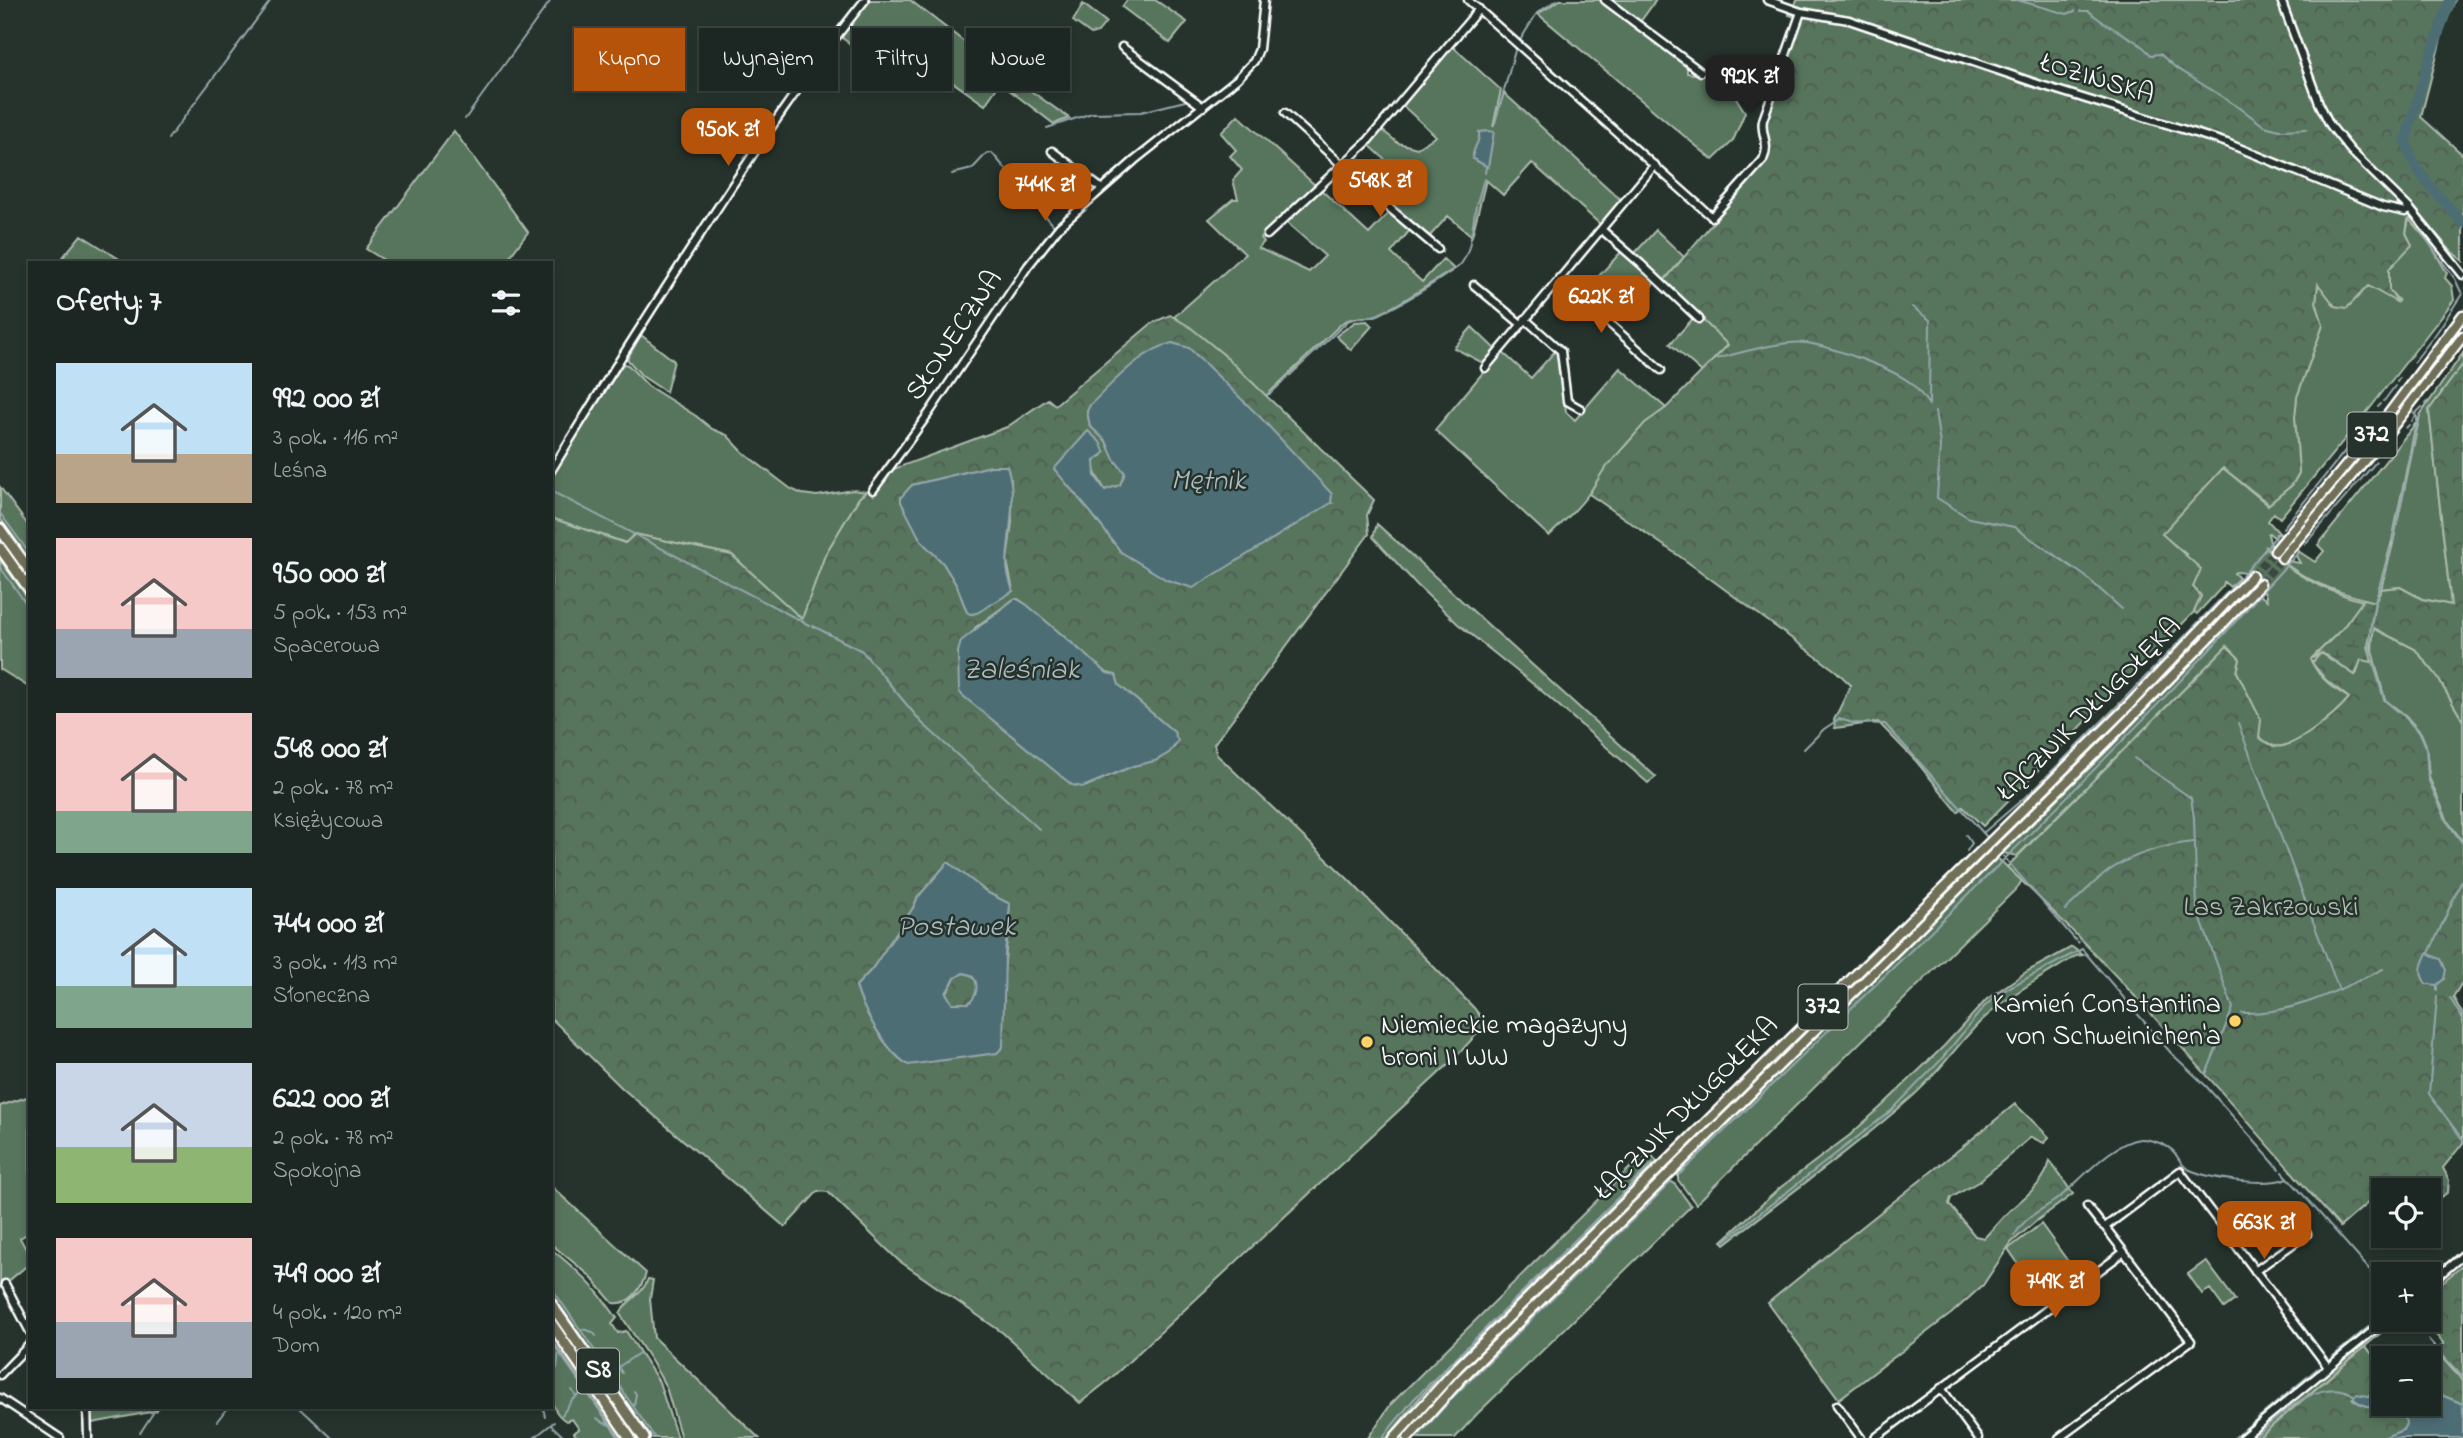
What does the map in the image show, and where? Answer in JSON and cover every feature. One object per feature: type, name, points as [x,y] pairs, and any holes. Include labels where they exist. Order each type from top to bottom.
[{"type":"highway","points":[[0,529],[28,568]]},
{"type":"highway","points":[[0,548],[28,587]]},
{"type":"highway","name":"S8","points":[[553,1307],[644,1438]]},
{"type":"highway","name":"S8","points":[[553,1326],[630,1438]]},
{"type":"main road","name":"372","points":[[2275,551],[2388,416],[2463,315]]},
{"type":"main road","name":"372","points":[[2283,558],[2409,407],[2463,336]]},
{"type":"main road","name":"ŁĄCZNIK DŁUGOŁĘKA","points":[[1394,1438],[1449,1376],[2128,706],[2252,576]]},
{"type":"main road","name":"ŁĄCZNIK DŁUGOŁĘKA","points":[[1408,1438],[1462,1378],[2139,711],[2260,584]]},
{"type":"street","points":[[553,468],[620,358],[782,111],[865,0]]},
{"type":"street","name":"SŁONECZNA","points":[[873,490],[929,413],[1028,266],[1059,227],[1237,79],[1254,61],[1259,49],[1265,0]]},
{"type":"street","points":[[1468,0],[1712,217],[1763,160],[1767,151],[1763,120],[1801,12]]},
{"type":"street","points":[[1605,0],[1702,72]]},
{"type":"street","name":"ŁOZIŃSKA","points":[[1767,0],[1801,12],[1849,20],[2041,85],[2227,143],[2371,202],[2401,211],[2411,210]]},
{"type":"street","points":[[2281,0],[2319,103],[2330,125],[2341,141],[2411,210],[2463,275]]},
{"type":"street","points":[[1267,234],[1342,166],[1391,115],[1479,9]]},
{"type":"street","points":[[1122,47],[1203,107]]},
{"type":"street","points":[[1285,113],[1438,249]]},
{"type":"street","points":[[1052,151],[1102,189]]},
{"type":"street","points":[[1485,368],[1655,165]]},
{"type":"street","points":[[1602,230],[1699,320]]},
{"type":"street","points":[[1559,278],[1661,370]]},
{"type":"street","points":[[1474,285],[1561,351],[1567,401],[1581,408]]},
{"type":"street","points":[[2105,1227],[2180,1171],[2328,1367]]},
{"type":"street","points":[[2059,1438],[2191,1341],[2087,1206]]},
{"type":"street","points":[[2255,1271],[2307,1234]]},
{"type":"street","points":[[1875,1438],[2124,1252]]},
{"type":"street","points":[[2441,1274],[2463,1255]]},
{"type":"street","points":[[5,1284],[28,1328]]},
{"type":"street","points":[[2242,1438],[2371,1332]]},
{"type":"street","points":[[0,1375],[28,1346]]},
{"type":"street","points":[[1941,1388],[1978,1438]]},
{"type":"street","points":[[0,1398],[60,1438]]},
{"type":"street","points":[[1837,1405],[1861,1438]]},
{"type":"street","points":[[87,1409],[88,1438]]},
{"type":"green space","points":[[870,0],[910,0],[946,28],[852,28],[852,45],[841,37]]},
{"type":"green space","points":[[1127,0],[1155,0],[1187,22],[1170,43],[1122,7]]},
{"type":"green space","points":[[1560,0],[1602,0],[1678,56],[1687,66],[1687,73],[1712,76],[1731,90],[1745,112],[1733,141],[1713,160],[1538,14]]},
{"type":"green space","points":[[1609,0],[1656,0],[1640,22]]},
{"type":"green space","points":[[1797,0],[2455,0],[2443,31],[2421,117],[2463,155],[2463,261],[2418,212],[2408,220],[2406,233],[2412,245],[2389,269],[2389,290],[2398,303],[2368,286],[2347,308],[2335,306],[2318,284],[2316,302],[2323,325],[2297,397],[2295,417],[2299,473],[2292,485],[2269,504],[2223,468],[2162,534],[2201,569],[2193,587],[2201,596],[2194,612],[1983,826],[1963,807],[1958,812],[1916,761],[1878,722],[1835,728],[1834,720],[1851,685],[1836,671],[1682,558],[1589,494],[1603,471],[1645,423],[1666,408],[1728,345],[1664,281],[1766,159],[1770,143],[1765,120],[1801,19],[1789,15]]},
{"type":"green space","points":[[1083,4],[1106,22],[1098,32],[1091,34],[1073,21]]},
{"type":"green space","points":[[952,32],[966,43],[966,91],[995,91],[985,105],[952,82]]},
{"type":"green space","points":[[1451,45],[1501,90],[1493,127],[1504,93],[1622,201],[1602,226],[1532,163],[1503,195],[1486,180],[1472,236],[1448,216],[1428,238],[1369,186],[1389,163],[1368,144],[1382,130],[1398,143],[1417,148],[1436,136],[1402,105]]},
{"type":"green space","points":[[1011,91],[1031,91],[1069,118],[1054,124]]},
{"type":"green space","points":[[1238,115],[1316,186],[1261,238],[1264,242],[1258,248],[1309,272],[1325,256],[1286,222],[1320,189],[1369,234],[1390,212],[1410,230],[1391,253],[1422,282],[1443,259],[1454,269],[1379,314],[1342,323],[1266,396],[1223,354],[1174,317],[1245,254],[1209,219],[1233,199],[1238,199],[1233,180],[1242,170],[1230,156],[1236,150],[1221,133]]},
{"type":"green space","points":[[454,131],[528,232],[507,261],[385,261],[366,249]]},
{"type":"green space","points":[[2409,219],[2429,242],[2447,273],[2445,278],[2452,286],[2454,300],[2280,518],[2274,513],[2268,521],[2280,534],[2276,534],[2275,538],[2268,534],[2278,555],[2288,561],[2300,563],[2296,556],[2298,551],[2315,562],[2324,551],[2318,545],[2416,423],[2392,541],[2375,602],[2320,584],[2300,574],[2265,546],[2297,574],[2335,592],[2363,601],[2342,629],[2311,659],[2321,676],[2349,698],[2335,713],[2303,737],[2292,743],[2274,746],[2259,738],[2247,694],[2237,672],[2240,659],[2227,646],[2137,736],[2356,852],[2120,753],[2096,777],[2423,950],[2411,971],[2080,793],[2017,856],[2003,853],[2103,755],[2262,590],[2259,595],[2267,600],[2263,588],[2253,576],[2236,572],[2234,573],[2239,578],[2230,587],[2224,582],[2197,614],[2194,612],[2201,596],[2193,587],[2186,554],[2161,534],[2223,468],[2268,505],[2292,485],[2299,473],[2295,417],[2297,397],[2323,325],[2316,302],[2318,283],[2347,308],[2368,286],[2399,301],[2389,290],[2389,269],[2411,245],[2406,233]]},
{"type":"green space","points":[[1656,230],[1684,257],[1664,281],[1634,254]]},
{"type":"green space","points":[[81,235],[122,261],[60,261]]},
{"type":"green space","points":[[1622,251],[1655,282],[1631,309],[1597,278]]},
{"type":"green space","points":[[1697,314],[1728,345],[1702,372],[1670,344]]},
{"type":"green space","points":[[1170,315],[1190,327],[1223,354],[1374,500],[1367,515],[1369,534],[1214,744],[1217,755],[1349,880],[1474,1008],[1486,1024],[1451,1062],[1109,1380],[1080,1403],[1003,1333],[898,1260],[828,1192],[818,1191],[785,1227],[622,1088],[553,1020],[553,519],[625,543],[635,534],[732,555],[802,619],[825,555],[859,498],[891,470],[1007,427],[1048,399],[1055,405],[1152,323]],"holes":[[[1087,411],[1331,503],[1121,552],[1092,514],[1088,431],[1102,456],[1096,458],[1094,467],[1105,490],[1120,485],[1125,473],[1114,459],[1106,441],[1090,426]],[[991,466],[1011,479],[1012,522],[1007,561],[1013,591],[973,614],[967,612],[957,586],[943,563],[921,541],[912,485]],[[1014,599],[1027,605],[1107,673],[1116,675],[1119,685],[1174,732],[1175,746],[1160,757],[1084,787],[962,695],[958,652],[976,627]],[[948,862],[988,893],[1010,904],[997,1053],[900,1059],[880,1035],[856,986],[872,969],[918,897]]]},
{"type":"green space","points":[[1367,321],[1372,326],[1351,350],[1336,336],[1355,322]]},
{"type":"green space","points":[[1472,327],[1496,350],[1483,363],[1454,348]]},
{"type":"green space","points":[[641,335],[674,361],[666,392],[642,376],[627,359]]},
{"type":"green space","points":[[1556,350],[1559,352],[1566,412],[1575,420],[1620,368],[1666,408],[1634,436],[1581,504],[1549,536],[1435,430],[1501,351],[1531,378]]},
{"type":"green space","points":[[2463,353],[2463,364],[2429,410],[2451,605],[2422,599],[2400,587],[2381,589],[2420,415]]},
{"type":"green space","points":[[623,364],[628,365],[648,386],[712,429],[727,435],[745,454],[791,489],[817,496],[853,490],[866,492],[859,498],[825,555],[802,620],[732,555],[635,534],[626,543],[553,519],[553,473]]},
{"type":"green space","name":"Las Zakrzowski","points":[[2463,364],[2463,721],[2435,673],[2415,649],[2374,628],[2371,647],[2385,700],[2406,716],[2421,733],[2426,745],[2429,778],[2448,822],[2463,842],[2463,981],[2453,997],[2463,1015],[2463,1143],[2443,1168],[2449,1180],[2448,1192],[2441,1198],[2441,1178],[2371,1178],[2371,1200],[2340,1227],[2136,998],[2007,867],[2227,646],[2240,659],[2237,672],[2261,720],[2259,738],[2274,746],[2282,746],[2314,730],[2349,698],[2326,680],[2312,663],[2321,653],[2355,675],[2357,673],[2375,602],[2381,589],[2400,587],[2422,599],[2451,605],[2429,410]]},
{"type":"green space","points":[[0,487],[28,525],[28,557],[0,518]]},
{"type":"green space","points":[[1377,524],[1656,777],[1648,783],[1543,692],[1458,624],[1373,537]]},
{"type":"green space","points":[[0,560],[28,598],[28,687],[0,669]]},
{"type":"green space","points":[[2364,599],[2375,602],[2368,646],[2372,662],[2361,660],[2355,675],[2322,653],[2311,659],[2342,629]]},
{"type":"green space","points":[[2373,628],[2415,649],[2435,673],[2463,721],[2463,842],[2448,822],[2429,778],[2426,745],[2406,716],[2385,700],[2372,655]]},
{"type":"green space","points":[[1997,858],[2022,880],[2018,887],[1696,1204],[1678,1180],[1678,1173]]},
{"type":"green space","points":[[2072,947],[2083,955],[2076,956],[2002,1004],[1979,1023],[1923,1087],[1891,1115],[1725,1244],[1722,1241],[1781,1187],[1850,1135],[1883,1105],[1944,1046],[1987,999],[2026,972]]},
{"type":"green space","points":[[963,973],[969,974],[976,981],[976,995],[969,1003],[952,1003],[946,994],[955,978]]},
{"type":"green space","points":[[28,1097],[28,1233],[20,1238],[28,1253],[28,1265],[0,1288],[0,1106]]},
{"type":"green space","points":[[2015,1104],[2049,1137],[2044,1143],[2031,1137],[1978,1182],[1951,1198],[1949,1204],[1975,1236],[1984,1238],[2038,1184],[2050,1161],[2073,1194],[2011,1243],[1983,1285],[1952,1313],[1839,1399],[1768,1303]]},
{"type":"green space","points":[[1648,1150],[1657,1162],[1455,1361],[1421,1396],[1387,1438],[1368,1438],[1391,1404]]},
{"type":"green space","points":[[1668,1181],[1674,1183],[1691,1206],[1455,1438],[1415,1438],[1450,1399]]},
{"type":"green space","points":[[553,1188],[646,1273],[642,1284],[630,1299],[619,1303],[613,1303],[589,1275],[553,1246]]},
{"type":"green space","points":[[2041,1224],[2080,1278],[2046,1303],[2008,1249]]},
{"type":"green space","points":[[553,1251],[602,1298],[617,1318],[612,1324],[618,1333],[626,1331],[659,1382],[677,1438],[651,1438],[553,1296]]},
{"type":"green space","points":[[2206,1261],[2235,1300],[2224,1308],[2210,1289],[2202,1294],[2188,1274]]},
{"type":"green space","points":[[2463,1265],[2463,1378],[2441,1354],[2441,1347],[2444,1344],[2434,1332],[2441,1332],[2441,1283]]},
{"type":"green space","points":[[648,1279],[653,1280],[650,1299],[654,1338],[759,1438],[681,1438],[666,1387],[620,1314],[642,1290]]},
{"type":"green space","points":[[2375,1332],[2382,1332],[2258,1438],[2247,1438]]},
{"type":"green space","points":[[553,1341],[620,1438],[578,1438],[574,1433],[579,1429],[572,1419],[562,1419],[553,1405]]},
{"type":"green space","points":[[2365,1347],[2371,1353],[2371,1397],[2353,1399],[2371,1406],[2371,1416],[2405,1416],[2403,1430],[2383,1438],[2258,1438]]},
{"type":"green space","points":[[2441,1357],[2463,1381],[2463,1404],[2441,1395]]},
{"type":"green space","points":[[91,1409],[158,1409],[156,1411],[92,1423]]},
{"type":"water","points":[[1479,132],[1494,132],[1488,167],[1473,159],[1473,152]]},
{"type":"water","name":"Mętnik","points":[[1172,343],[1189,348],[1262,419],[1332,494],[1331,503],[1193,588],[1167,580],[1121,552],[1054,469],[1088,431],[1100,442],[1105,453],[1094,461],[1095,476],[1105,490],[1120,485],[1125,473],[1114,459],[1106,441],[1090,426],[1087,411],[1118,377],[1138,360]]},
{"type":"water","points":[[991,466],[1007,466],[1010,478],[1012,503],[1007,564],[1013,591],[977,613],[970,614],[943,563],[921,541],[901,497],[912,485]]},
{"type":"water","name":"Zaleśniak","points":[[1014,599],[1027,605],[1107,673],[1116,675],[1119,685],[1174,732],[1178,741],[1169,753],[1155,761],[1133,766],[1083,787],[1072,785],[962,695],[959,691],[958,652],[961,641]]},
{"type":"water","name":"Postawek","points":[[948,862],[988,893],[1010,904],[1005,953],[1003,1047],[997,1053],[908,1065],[884,1040],[864,1007],[856,986],[872,969],[918,897]],"holes":[[[963,973],[969,974],[976,985],[973,999],[969,1003],[952,1003],[946,993],[955,978]]]},
{"type":"water","points":[[2427,953],[2441,959],[2446,970],[2444,979],[2437,985],[2426,984],[2422,976],[2422,965]]},
{"type":"water","points":[[2357,1394],[2371,1397],[2371,1407],[2353,1398]]},
{"type":"water","points":[[2441,1395],[2463,1404],[2463,1438],[2383,1438],[2403,1430],[2405,1416],[2441,1416]]},
{"type":"waterway","points":[[168,139],[271,0]]},
{"type":"waterway","points":[[465,119],[551,0]]},
{"type":"waterway","points":[[1519,42],[1537,13],[1557,0]]},
{"type":"waterway","points":[[2017,0],[2067,14],[2075,11]]},
{"type":"waterway","points":[[2450,0],[2406,139],[2421,173],[2463,223]]},
{"type":"waterway","points":[[2081,11],[2089,11],[2137,42],[2151,55],[2160,54],[2175,67],[2264,126],[2280,130],[2307,129]]},
{"type":"waterway","points":[[1495,123],[1516,47]]},
{"type":"waterway","points":[[1047,128],[1092,113],[1141,112],[1189,100]]},
{"type":"waterway","points":[[952,174],[972,169],[987,153],[992,153],[1055,227]]},
{"type":"waterway","points":[[1485,173],[1486,167]]},
{"type":"waterway","points":[[1477,203],[1484,179]]},
{"type":"waterway","points":[[1270,394],[1348,321],[1376,316],[1458,267],[1469,247],[1476,206]]},
{"type":"waterway","points":[[2414,362],[2462,294],[2455,279],[2424,236]]},
{"type":"waterway","points":[[1912,307],[1930,320],[1929,405]]},
{"type":"waterway","points":[[1716,359],[1786,343],[1818,345],[1891,371],[1914,386],[1929,405]]},
{"type":"waterway","points":[[553,461],[605,377]]},
{"type":"waterway","points":[[2397,382],[2399,378]]},
{"type":"waterway","points":[[2384,401],[2395,386]]},
{"type":"waterway","points":[[2378,407],[2381,404]]},
{"type":"waterway","points":[[2416,413],[2422,407]]},
{"type":"waterway","points":[[1935,412],[1940,444],[1937,498],[1969,518],[2014,527],[2085,576],[2122,609]]},
{"type":"waterway","points":[[2393,541],[2417,424],[2414,413]]},
{"type":"waterway","points":[[2412,421],[2416,416]]},
{"type":"waterway","points":[[2406,428],[2409,425]]},
{"type":"waterway","points":[[2283,528],[2357,436]]},
{"type":"waterway","points":[[2305,544],[2376,462]]},
{"type":"waterway","points":[[553,492],[809,625]]},
{"type":"waterway","points":[[0,513],[28,551]]},
{"type":"waterway","points":[[1983,833],[2032,791],[2120,703],[2240,579],[2277,535]]},
{"type":"waterway","points":[[2371,655],[2372,615],[2391,548]]},
{"type":"waterway","points":[[1680,1174],[2073,791],[2200,660],[2297,554]]},
{"type":"waterway","points":[[0,567],[28,606]]},
{"type":"waterway","points":[[813,626],[862,651],[922,723],[1039,829]]},
{"type":"waterway","points":[[2373,661],[2384,700],[2421,735],[2426,747],[2428,779],[2447,822],[2463,844]]},
{"type":"waterway","points":[[1804,749],[1824,729],[1839,719],[1853,723],[1885,724],[1986,836]]},
{"type":"waterway","points":[[2238,723],[2339,990]]},
{"type":"waterway","points":[[2134,758],[2191,798],[2197,909],[2233,1008],[2206,1074]]},
{"type":"waterway","points":[[1966,835],[1972,843],[1967,851]]},
{"type":"waterway","points":[[2065,910],[2098,879],[2119,864],[2150,851],[2193,842]]},
{"type":"waterway","points":[[2003,856],[2078,943]]},
{"type":"waterway","points":[[2429,953],[2463,878]]},
{"type":"waterway","points":[[1724,1241],[1892,1110],[1939,1062],[1984,1007],[2001,992],[2082,949],[2171,1053],[2206,1086],[2279,1169]]},
{"type":"waterway","points":[[2242,1013],[2279,1010],[2315,1000],[2383,969]]},
{"type":"waterway","points":[[2437,985],[2437,990]]},
{"type":"waterway","points":[[2437,997],[2429,1094],[2463,1140]]},
{"type":"waterway","points":[[2450,998],[2463,1020]]},
{"type":"waterway","points":[[2014,1236],[2032,1216],[2058,1198],[2110,1153],[2130,1141],[2144,1139],[2167,1147],[2186,1167],[2209,1176],[2252,1182],[2288,1178]]},
{"type":"waterway","points":[[1382,1438],[1414,1399],[1653,1163]]},
{"type":"waterway","points":[[2283,1172],[2371,1271]]},
{"type":"waterway","points":[[1417,1438],[1453,1397],[1669,1184]]},
{"type":"waterway","points":[[2441,1268],[2463,1250]]},
{"type":"waterway","points":[[553,1290],[655,1438]]},
{"type":"waterway","points":[[2332,1357],[2371,1325]]},
{"type":"waterway","points":[[582,1329],[593,1332],[596,1336]]},
{"type":"waterway","points":[[2428,1339],[2463,1378]]},
{"type":"waterway","points":[[553,1344],[619,1438]]},
{"type":"waterway","points":[[607,1351],[611,1359]]},
{"type":"waterway","points":[[557,1368],[559,1352]]},
{"type":"waterway","points":[[611,1372],[639,1353]]},
{"type":"waterway","points":[[619,1368],[622,1373]]},
{"type":"waterway","points":[[2234,1438],[2318,1368]]},
{"type":"waterway","points":[[572,1390],[576,1396]]},
{"type":"waterway","points":[[562,1415],[572,1400],[586,1390]]},
{"type":"waterway","points":[[2253,1438],[2300,1400],[2314,1393],[2342,1390],[2355,1396]]},
{"type":"waterway","points":[[634,1391],[634,1405]]},
{"type":"waterway","points":[[140,1433],[156,1409]]},
{"type":"waterway","points":[[217,1421],[226,1409]]},
{"type":"waterway","points":[[301,1409],[332,1438]]},
{"type":"waterway","points":[[543,1409],[545,1417]]},
{"type":"waterway","points":[[597,1418],[610,1425]]},
{"type":"waterway","points":[[534,1438],[554,1422]]},
{"type":"waterway","points":[[551,1425],[565,1438]]},
{"type":"tunnel","points":[[2252,576],[2275,551]]},
{"type":"tunnel","points":[[2260,584],[2282,558]]},
{"type":"place","name":"Kamień Constantina von Schweinichen'a","points":[[2235,1021]]},
{"type":"place","name":"Niemieckie magazyny broni II WW","points":[[1367,1042]]}]
